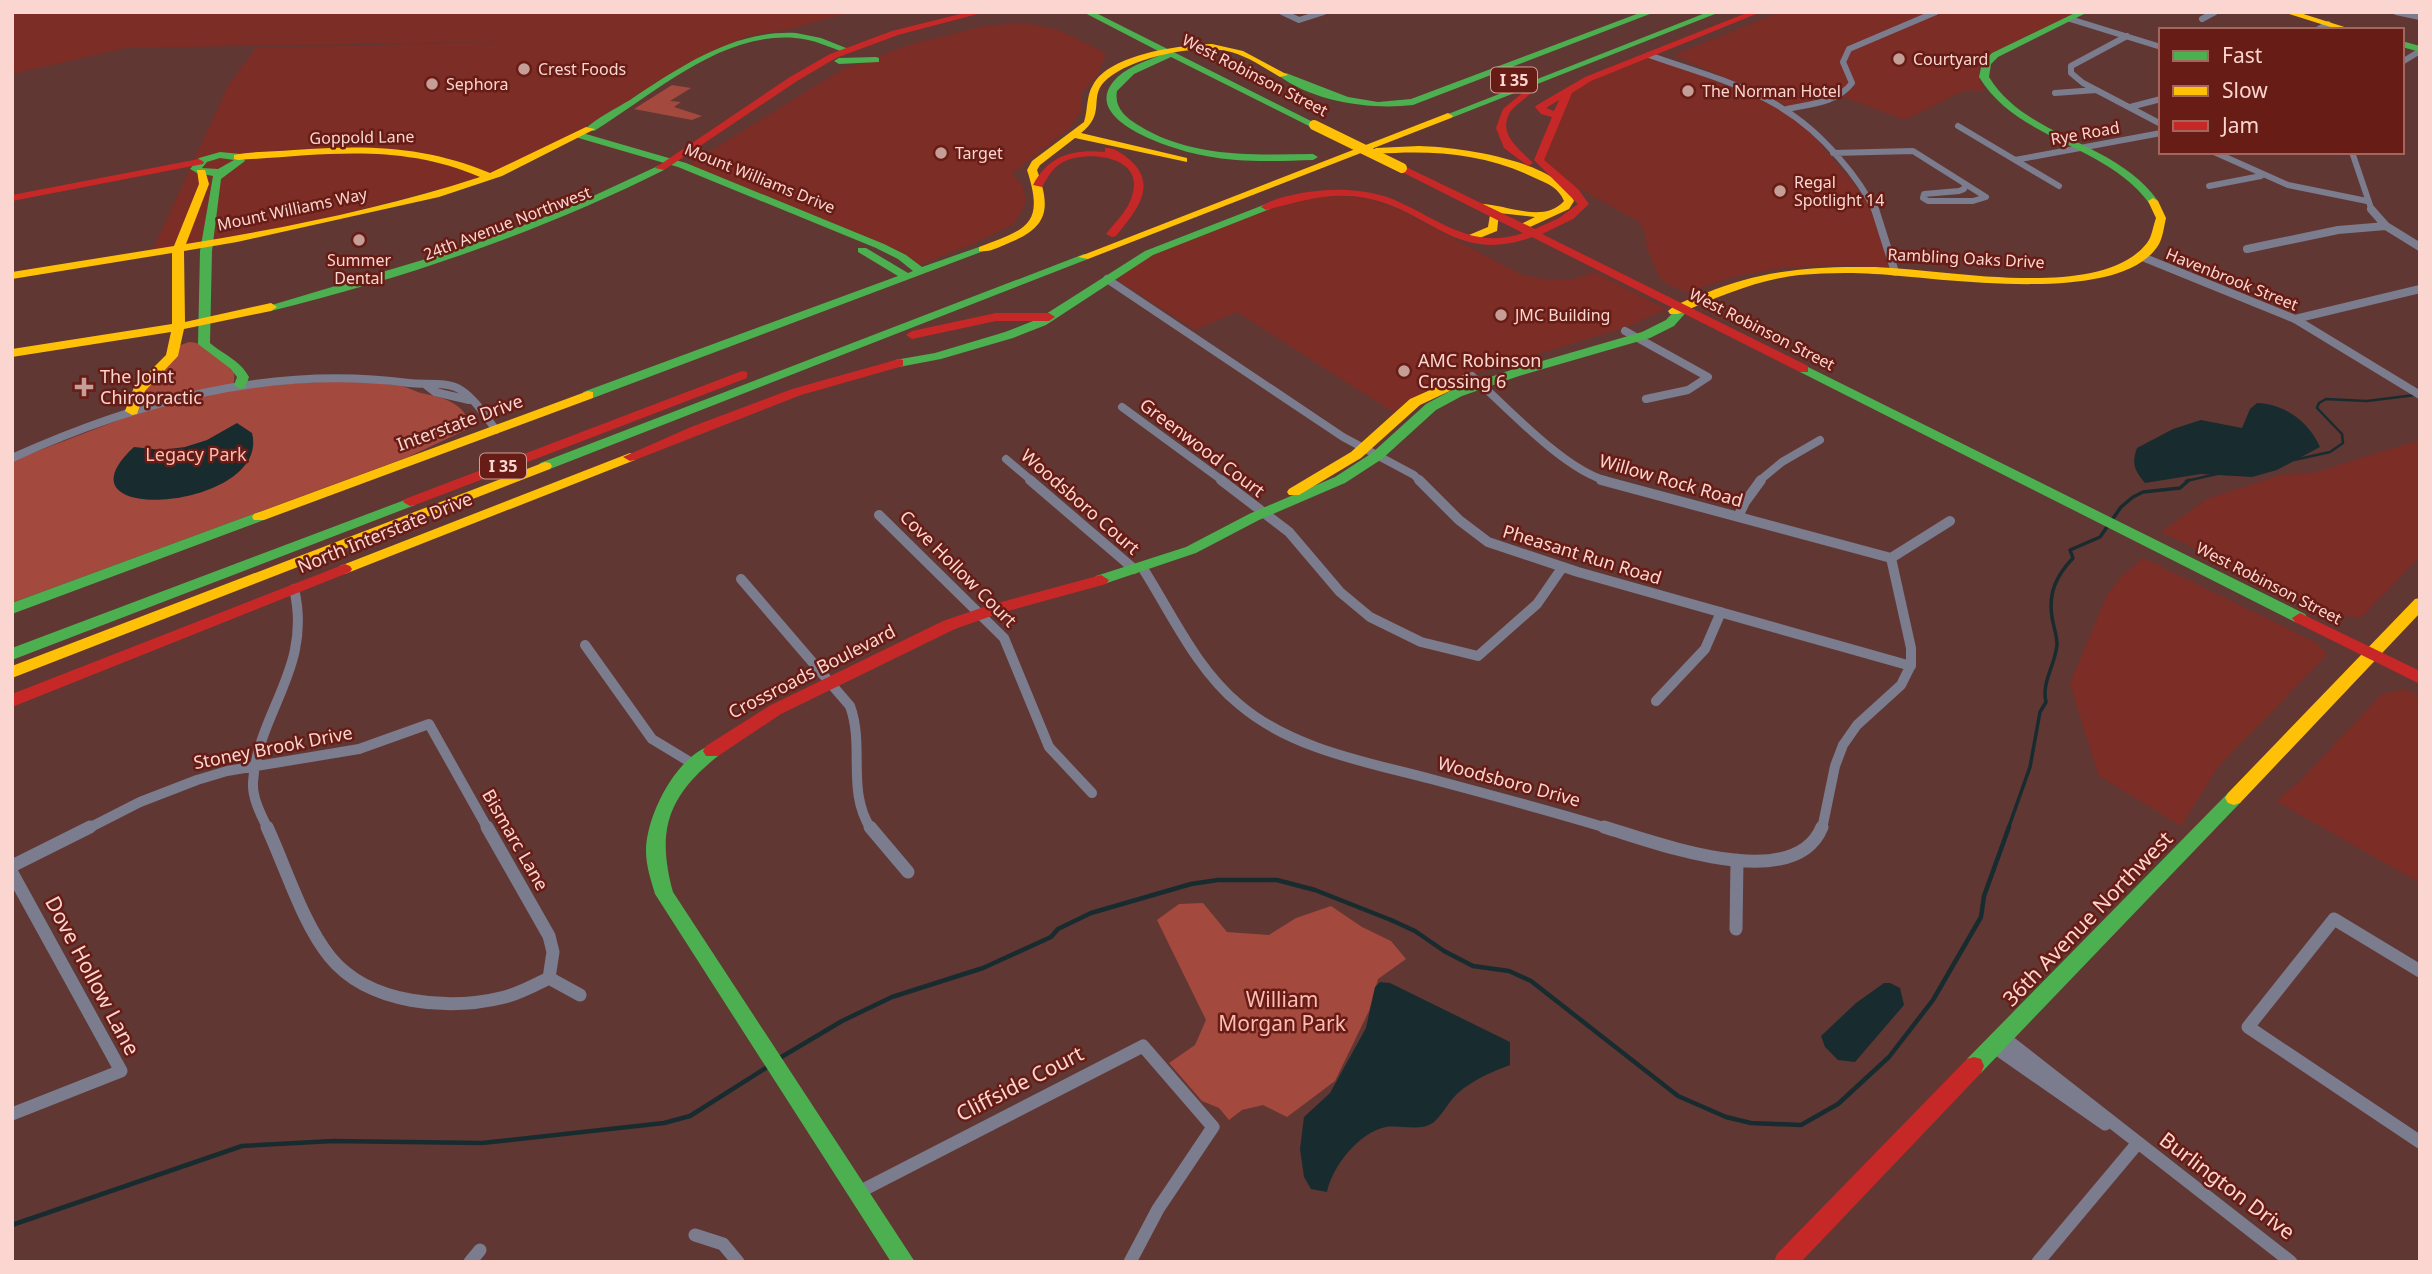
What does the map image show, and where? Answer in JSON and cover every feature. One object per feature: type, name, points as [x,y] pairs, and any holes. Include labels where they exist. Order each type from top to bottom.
[{"type":"main road","name":"West Robinson Street","points":[[1087,12],[2420,678]]},
{"type":"main road","points":[[914,275],[996,245],[1023,232],[1032,224],[1043,208],[1044,198],[1032,170],[1036,163],[1073,137],[1091,119],[1093,93],[1105,76],[1138,61],[1198,46],[1228,48],[1340,101],[1368,107],[1388,107],[1413,102],[1651,12]]},
{"type":"main road","name":"I 35","points":[[12,654],[1691,12]]},
{"type":"main road","name":"I 35","points":[[12,672],[1716,12]]},
{"type":"main road","points":[[1554,177],[1543,167],[1539,156],[1559,115],[1544,112],[1540,107],[1578,83],[1757,12]]},
{"type":"main road","points":[[2287,12],[2323,27]]},
{"type":"main road","name":"24th Avenue Northwest","points":[[672,166],[794,78],[916,27],[978,13]]},
{"type":"main road","name":"24th Avenue Northwest","points":[[12,363],[333,300],[453,264],[563,223],[735,134],[809,79],[853,52],[968,19],[978,13]]},
{"type":"main road","name":"Rambling Oaks Drive","points":[[1683,309],[1723,290],[1765,276],[1828,270],[1895,272],[2007,282],[2054,281],[2113,270],[2150,249],[2159,234],[2160,217],[2157,206],[2136,182],[2010,106],[1992,92],[1984,77],[1987,63],[1993,57],[2077,16]]},
{"type":"main road","name":"Mount Williams Way","points":[[12,276],[207,245],[351,215],[452,190],[490,177],[574,137],[690,67],[738,42],[789,34],[808,37],[853,52]]},
{"type":"main road","points":[[1172,53],[1128,74],[1114,87],[1110,99],[1121,119],[1168,146],[1196,155],[1239,159],[1313,157]]},
{"type":"main road","points":[[1554,177],[1513,151],[1503,138],[1500,123],[1503,113],[1513,102],[1572,68]]},
{"type":"main road","name":"Mount Williams Drive","points":[[574,137],[672,166],[877,256],[914,275]]},
{"type":"main road","points":[[1073,137],[1167,157],[1205,162],[1252,163],[1313,157]]},
{"type":"main road","points":[[1073,137],[1108,149],[1126,159],[1140,177],[1142,193],[1133,210],[1112,234]]},
{"type":"main road","points":[[201,166],[223,146],[233,162]]},
{"type":"main road","points":[[1351,154],[1431,147],[1462,149],[1499,157],[1525,168],[1563,189],[1568,195],[1568,204],[1527,231]]},
{"type":"main road","name":"Goppold Lane","points":[[233,162],[365,151],[416,152],[452,159],[490,177]]},
{"type":"main road","points":[[1038,185],[1041,171],[1047,164],[1063,157],[1092,153],[1126,159]]},
{"type":"main road","points":[[12,198],[165,170],[233,162]]},
{"type":"main road","points":[[233,162],[216,178],[207,245],[204,344],[239,368],[243,377],[240,385]]},
{"type":"main road","points":[[132,411],[139,390],[172,356],[178,332],[178,250],[204,184],[201,166]]},
{"type":"main road","name":"North Interstate Drive","points":[[1453,233],[1473,237],[1498,237],[1569,219],[1582,208],[1583,200],[1578,192],[1554,177]]},
{"type":"main road","name":"North Interstate Drive","points":[[12,701],[795,391],[866,370],[937,356],[1009,335],[1082,299],[1133,261],[1166,245],[1282,200],[1313,194],[1345,193],[1378,198],[1468,241],[1488,245],[1508,243],[1527,231]]},
{"type":"main road","points":[[1478,206],[1524,215],[1552,213]]},
{"type":"main road","points":[[1473,237],[1493,229],[1495,215]]},
{"type":"main road","name":"Interstate Drive","points":[[12,609],[914,275]]},
{"type":"main road","name":"Crossroads Boulevard","points":[[904,1262],[669,904],[655,869],[653,854],[657,826],[675,790],[695,765],[724,740],[754,722],[928,635],[980,614],[1192,550],[1371,452],[1415,402],[1440,388],[1477,380],[1631,334],[1667,312],[1683,309]]},
{"type":"main road","points":[[803,366],[938,328],[1000,315],[1019,313],[1049,317]]},
{"type":"main road","points":[[1000,315],[1013,320],[1015,325],[1012,330]]},
{"type":"main road","name":"North Interstate Drive","points":[[975,346],[1049,317]]},
{"type":"main road","name":"24th Avenue Northwest","points":[[12,353],[178,332]]},
{"type":"main road","name":"36th Avenue Northwest","points":[[1785,1262],[2420,603]]},
{"type":"street","points":[[1282,12],[1299,20],[1324,12]]},
{"type":"street","points":[[1787,108],[1831,99],[1846,92],[1852,83],[1843,57],[1849,49],[1936,12]]},
{"type":"street","points":[[2202,19],[2216,12]]},
{"type":"street","points":[[2396,12],[2420,17]]},
{"type":"street","points":[[2077,16],[2159,46]]},
{"type":"street","points":[[2127,36],[2071,66],[2071,73],[2096,90],[2159,123]]},
{"type":"street","points":[[2404,61],[2420,50]]},
{"type":"street","points":[[1652,54],[1787,108],[1804,121],[1836,156],[1872,205],[1895,272]]},
{"type":"street","points":[[2055,93],[2096,90]]},
{"type":"street","points":[[2129,107],[2159,100]]},
{"type":"street","points":[[1958,125],[2059,186]]},
{"type":"street","name":"Rye Road","points":[[2015,160],[2159,133]]},
{"type":"street","points":[[2218,154],[2261,176],[2298,190],[2367,201]]},
{"type":"street","points":[[2353,154],[2373,214],[2386,226],[2420,247]]},
{"type":"street","points":[[1836,156],[1910,155],[1926,159],[1981,193],[1985,199],[1936,203],[1923,198],[1927,193],[1963,190],[1965,185]]},
{"type":"street","points":[[2209,186],[2261,176]]},
{"type":"street","points":[[2247,249],[2338,230],[2386,226]]},
{"type":"street","name":"Havenbrook Street","points":[[2140,256],[2295,319],[2420,395]]},
{"type":"street","name":"Pheasant Run Road","points":[[1107,279],[1343,437],[1415,475],[1459,520],[1488,542],[1562,568],[1911,666]]},
{"type":"street","points":[[2295,319],[2420,289]]},
{"type":"street","points":[[1631,334],[1708,377],[1688,390],[1646,399]]},
{"type":"street","points":[[12,457],[62,435],[132,411],[240,385],[285,380],[348,377],[426,385],[435,392],[469,400],[496,430]]},
{"type":"street","name":"Willow Rock Road","points":[[1477,380],[1569,462],[1595,478],[1891,558]]},
{"type":"street","name":"Greenwood Court","points":[[1122,407],[1263,513],[1304,548],[1338,590],[1361,612],[1410,638],[1478,656],[1538,604],[1562,568]]},
{"type":"street","points":[[1738,517],[1746,496],[1763,475],[1820,440]]},
{"type":"street","name":"Woodsboro Court","points":[[1006,459],[1138,568]]},
{"type":"street","name":"Cove Hollow Court","points":[[879,515],[1008,645],[1049,747],[1092,793]]},
{"type":"street","points":[[1911,666],[1911,642],[1899,604],[1897,569],[1891,558],[1950,521]]},
{"type":"street","name":"Woodsboro Drive","points":[[1138,568],[1213,679],[1242,707],[1275,730],[1339,754],[1737,860],[1778,861],[1799,853],[1815,842],[1824,826],[1839,754],[1847,737],[1897,690],[1911,666]]},
{"type":"street","points":[[741,579],[845,699],[854,719],[856,786],[860,809],[875,833],[908,872]]},
{"type":"street","points":[[294,589],[301,608],[299,636],[259,750],[253,786],[314,931],[340,968],[388,993],[419,1000],[455,1004],[504,998],[549,978],[580,995]]},
{"type":"street","points":[[1656,701],[1705,649],[1721,612]]},
{"type":"street","points":[[585,645],[652,739],[695,765]]},
{"type":"street","name":"Stoney Brook Drive","points":[[12,866],[140,802],[197,780],[256,766],[359,749],[429,724]]},
{"type":"street","name":"Bismarc Lane","points":[[429,724],[549,936],[552,952],[549,978]]},
{"type":"street","points":[[1736,929],[1737,860]]},
{"type":"street","name":"Dove Hollow Lane","points":[[12,873],[121,1071],[12,1114]]},
{"type":"street","points":[[2420,971],[2334,919],[2248,1027],[2420,1142]]},
{"type":"street","name":"Burlington Drive","points":[[1998,1042],[2075,1106],[2137,1144],[2291,1262]]},
{"type":"street","name":"Cliffside Court","points":[[859,1192],[1143,1045],[1213,1127],[1165,1198],[1130,1262]]},
{"type":"street","points":[[2038,1262],[2137,1144]]},
{"type":"street","points":[[695,1235],[723,1244],[737,1262]]},
{"type":"shaded area","points":[[12,12],[852,12],[790,29],[748,36],[732,43],[591,125],[482,178],[316,221],[152,251],[229,84],[256,48],[540,41],[126,48],[12,74]]},
{"type":"shaded area","points":[[1780,12],[2078,12],[1998,50],[1981,61],[1978,74],[1984,91],[1965,90],[1905,120],[1838,95],[1788,106],[1674,55]]},
{"type":"shaded area","points":[[1026,23],[1059,30],[1106,53],[1098,75],[1081,93],[1081,112],[1070,128],[1012,174],[1023,186],[1026,202],[1014,224],[977,242],[918,266],[688,165],[841,70],[912,44],[984,26]]},
{"type":"shaded area","points":[[1649,56],[1771,102],[1801,121],[1864,196],[1881,234],[1889,268],[1832,265],[1783,268],[1737,276],[1687,292],[1668,285],[1659,276],[1647,248],[1644,230],[1638,221],[1549,172],[1541,158],[1574,87]]},
{"type":"shaded area","points":[[1344,196],[1369,199],[1400,210],[1522,275],[1549,280],[1573,279],[1594,272],[1666,309],[1629,326],[1432,387],[1393,412],[1237,312],[1195,330],[1116,279],[1156,252],[1281,203],[1304,197]]},
{"type":"shaded area","points":[[2420,440],[2420,556],[2362,617],[2333,616],[2161,532],[2207,499],[2281,475],[2313,473]]},
{"type":"shaded area","points":[[2143,558],[2315,642],[2325,652],[2325,657],[2218,767],[2181,826],[2099,776],[2070,684],[2107,595],[2122,576]]},
{"type":"shaded area","points":[[2405,689],[2420,696],[2420,883],[2276,801],[2300,781],[2382,694]]},
{"type":"green space","points":[[672,85],[691,88],[670,101],[681,102],[674,107],[702,116],[692,120],[634,109]]},
{"type":"green space","name":"Legacy Park","points":[[189,342],[208,348],[227,362],[234,373],[233,390],[338,381],[401,386],[459,407],[468,419],[470,428],[408,457],[12,603],[12,461],[132,415],[139,398],[181,345]]},
{"type":"green space","name":"William Morgan Park","points":[[1203,903],[1227,932],[1269,935],[1296,918],[1331,906],[1362,927],[1391,941],[1406,959],[1378,979],[1369,1011],[1335,1081],[1287,1117],[1263,1105],[1242,1110],[1229,1120],[1219,1108],[1202,1101],[1169,1063],[1195,1045],[1206,1020],[1157,920],[1179,904]]},
{"type":"water","points":[[2257,403],[2277,407],[2295,416],[2303,422],[2320,447],[2277,470],[2252,477],[2201,474],[2145,483],[2139,475],[2134,463],[2137,448],[2173,429],[2201,420],[2242,428],[2250,409]]},
{"type":"water","points":[[237,423],[252,433],[249,459],[230,479],[200,493],[168,499],[138,498],[118,490],[115,473],[134,447],[162,450],[185,447],[207,440]]},
{"type":"water","points":[[1380,982],[1390,983],[1510,1042],[1510,1065],[1464,1088],[1429,1125],[1386,1127],[1366,1136],[1341,1162],[1327,1192],[1311,1189],[1304,1177],[1300,1149],[1304,1117],[1330,1093],[1366,1028],[1375,987]]},
{"type":"water","points":[[1884,983],[1900,988],[1904,1005],[1855,1062],[1838,1060],[1825,1047],[1821,1036],[1856,1003]]},
{"type":"waterway","points":[[2294,460],[2330,452],[2343,443],[2342,434],[2317,408],[2319,403],[2326,399],[2367,401],[2415,395]]},
{"type":"waterway","points":[[2189,480],[2217,474]]},
{"type":"waterway","points":[[2008,829],[2030,767],[2040,712],[2046,702],[2045,687],[2057,644],[2051,600],[2058,578],[2073,558],[2070,550],[2100,537],[2121,507],[2133,497],[2143,492],[2180,488],[2189,480]]},
{"type":"waterway","points":[[778,1059],[842,1021],[892,997],[983,968],[1051,937],[1058,929],[1091,913],[1191,884],[1218,880],[1277,880],[1315,890],[1391,920],[1415,931],[1444,951],[1473,966],[1509,971],[1531,981],[1678,1096],[1726,1117],[1751,1123],[1801,1125],[1838,1104],[1889,1057],[1933,1000],[1981,917],[1984,896],[2009,827]]},
{"type":"waterway","points":[[12,1225],[242,1146],[333,1141],[482,1143],[664,1123],[690,1116],[769,1066]]},
{"type":"traffic: fast","points":[[1087,12],[1314,125]]},
{"type":"traffic: fast","points":[[1283,75],[1346,100],[1378,105],[1413,102],[1651,12]]},
{"type":"traffic: fast","points":[[1448,116],[1716,12]]},
{"type":"traffic: fast","points":[[2084,12],[1995,55],[1987,63],[1984,77],[1994,93],[2012,109],[2124,171],[2141,185],[2153,201]]},
{"type":"traffic: fast","points":[[590,129],[685,68],[735,44],[762,37],[796,35],[846,50]]},
{"type":"traffic: fast","points":[[2404,45],[2420,49]]},
{"type":"traffic: fast","points":[[1172,53],[1131,72],[1114,87],[1111,94],[1113,105],[1130,125],[1169,143],[1209,154],[1313,157]]},
{"type":"traffic: fast","points":[[839,61],[876,60]]},
{"type":"traffic: fast","points":[[579,135],[682,165],[880,246],[902,257],[921,272]]},
{"type":"traffic: fast","points":[[220,155],[237,156],[240,161],[219,172],[195,169],[203,160],[220,155]]},
{"type":"traffic: fast","points":[[271,307],[371,281],[470,250],[567,212],[660,168]]},
{"type":"traffic: fast","points":[[228,169],[216,178],[206,251],[204,344],[240,371],[243,377],[240,385]]},
{"type":"traffic: fast","points":[[899,363],[937,356],[1009,335],[1042,322],[1149,253],[1266,207]]},
{"type":"traffic: fast","points":[[588,395],[983,249]]},
{"type":"traffic: fast","points":[[862,250],[907,277]]},
{"type":"traffic: fast","points":[[545,466],[1084,257]]},
{"type":"traffic: fast","points":[[1101,580],[1191,550],[1254,517],[1340,480],[1377,456],[1431,407],[1457,393],[1515,373],[1646,335],[1670,323],[1683,309]]},
{"type":"traffic: fast","points":[[1804,369],[2300,618]]},
{"type":"traffic: fast","points":[[12,654],[410,502]]},
{"type":"traffic: fast","points":[[12,609],[259,517]]},
{"type":"traffic: fast","points":[[712,751],[680,782],[659,822],[655,856],[664,894],[904,1262]]},
{"type":"traffic: fast","points":[[1974,1066],[2234,798]]},
{"type":"traffic: slow","points":[[2287,12],[2343,28]]},
{"type":"traffic: slow","points":[[983,249],[1014,237],[1034,223],[1039,214],[1040,203],[1032,170],[1036,163],[1088,123],[1096,87],[1108,74],[1139,59],[1158,54],[1212,47],[1240,53],[1283,75]]},
{"type":"traffic: slow","points":[[1084,257],[1448,116]]},
{"type":"traffic: slow","points":[[1314,125],[1402,168]]},
{"type":"traffic: slow","points":[[12,276],[237,239],[435,195],[498,174],[590,129]]},
{"type":"traffic: slow","points":[[1075,135],[1183,160]]},
{"type":"traffic: slow","points":[[1376,151],[1419,149],[1482,155],[1522,168],[1562,189],[1569,201],[1565,207],[1521,228]]},
{"type":"traffic: slow","points":[[238,157],[335,150],[397,151],[428,155],[490,177]]},
{"type":"traffic: slow","points":[[132,411],[139,390],[172,356],[176,343],[179,317],[178,251],[204,184],[201,172]]},
{"type":"traffic: slow","points":[[1674,311],[1744,282],[1799,272],[1870,270],[2032,282],[2070,280],[2105,273],[2133,262],[2154,243],[2161,218],[2153,201]]},
{"type":"traffic: slow","points":[[1478,206],[1524,214],[1544,214]]},
{"type":"traffic: slow","points":[[1473,237],[1493,229],[1495,215]]},
{"type":"traffic: slow","points":[[12,353],[162,330],[271,307]]},
{"type":"traffic: slow","points":[[1294,492],[1356,455],[1415,402],[1466,378]]},
{"type":"traffic: slow","points":[[259,517],[588,395]]},
{"type":"traffic: slow","points":[[345,569],[630,457]]},
{"type":"traffic: slow","points":[[12,672],[545,466]]},
{"type":"traffic: slow","points":[[2234,798],[2420,603]]},
{"type":"traffic: jam","points":[[660,168],[774,91],[833,56],[874,39],[981,12]]},
{"type":"traffic: jam","points":[[1559,115],[1544,112],[1540,107],[1588,79],[1757,12]]},
{"type":"traffic: jam","points":[[1266,207],[1308,195],[1353,193],[1381,199],[1457,236],[1474,241],[1493,243],[1514,240],[1539,231],[1569,217],[1584,204],[1574,191],[1539,160],[1567,92]]},
{"type":"traffic: jam","points":[[1526,93],[1506,111],[1501,128],[1508,146],[1528,163]]},
{"type":"traffic: jam","points":[[1109,150],[1134,170],[1140,189],[1131,210],[1112,234]]},
{"type":"traffic: jam","points":[[1038,185],[1051,165],[1070,156],[1115,156]]},
{"type":"traffic: jam","points":[[12,198],[199,162]]},
{"type":"traffic: jam","points":[[1402,168],[1804,369]]},
{"type":"traffic: jam","points":[[912,335],[996,317],[1049,317]]},
{"type":"traffic: jam","points":[[630,457],[796,392],[899,363]]},
{"type":"traffic: jam","points":[[410,502],[742,375]]},
{"type":"traffic: jam","points":[[12,701],[345,569]]},
{"type":"traffic: jam","points":[[712,751],[775,710],[949,625],[992,610],[1101,580]]},
{"type":"traffic: jam","points":[[2300,618],[2420,678]]},
{"type":"traffic: jam","points":[[1785,1262],[1974,1066]]},
{"type":"place","name":"Courtyard","points":[[1899,59]]},
{"type":"place","name":"Crest Foods","points":[[524,69]]},
{"type":"place","name":"Sephora","points":[[432,84]]},
{"type":"place","name":"The Norman Hotel","points":[[1688,91]]},
{"type":"place","name":"Target","points":[[941,153]]},
{"type":"place","name":"Regal Spotlight 14","points":[[1780,191]]},
{"type":"place","name":"Summer Dental","points":[[359,240]]},
{"type":"place","name":"JMC Building","points":[[1501,315]]},
{"type":"place","name":"AMC Robinson Crossing 6","points":[[1404,371]]},
{"type":"place","name":"The Joint Chiropractic","points":[[84,387]]}]
